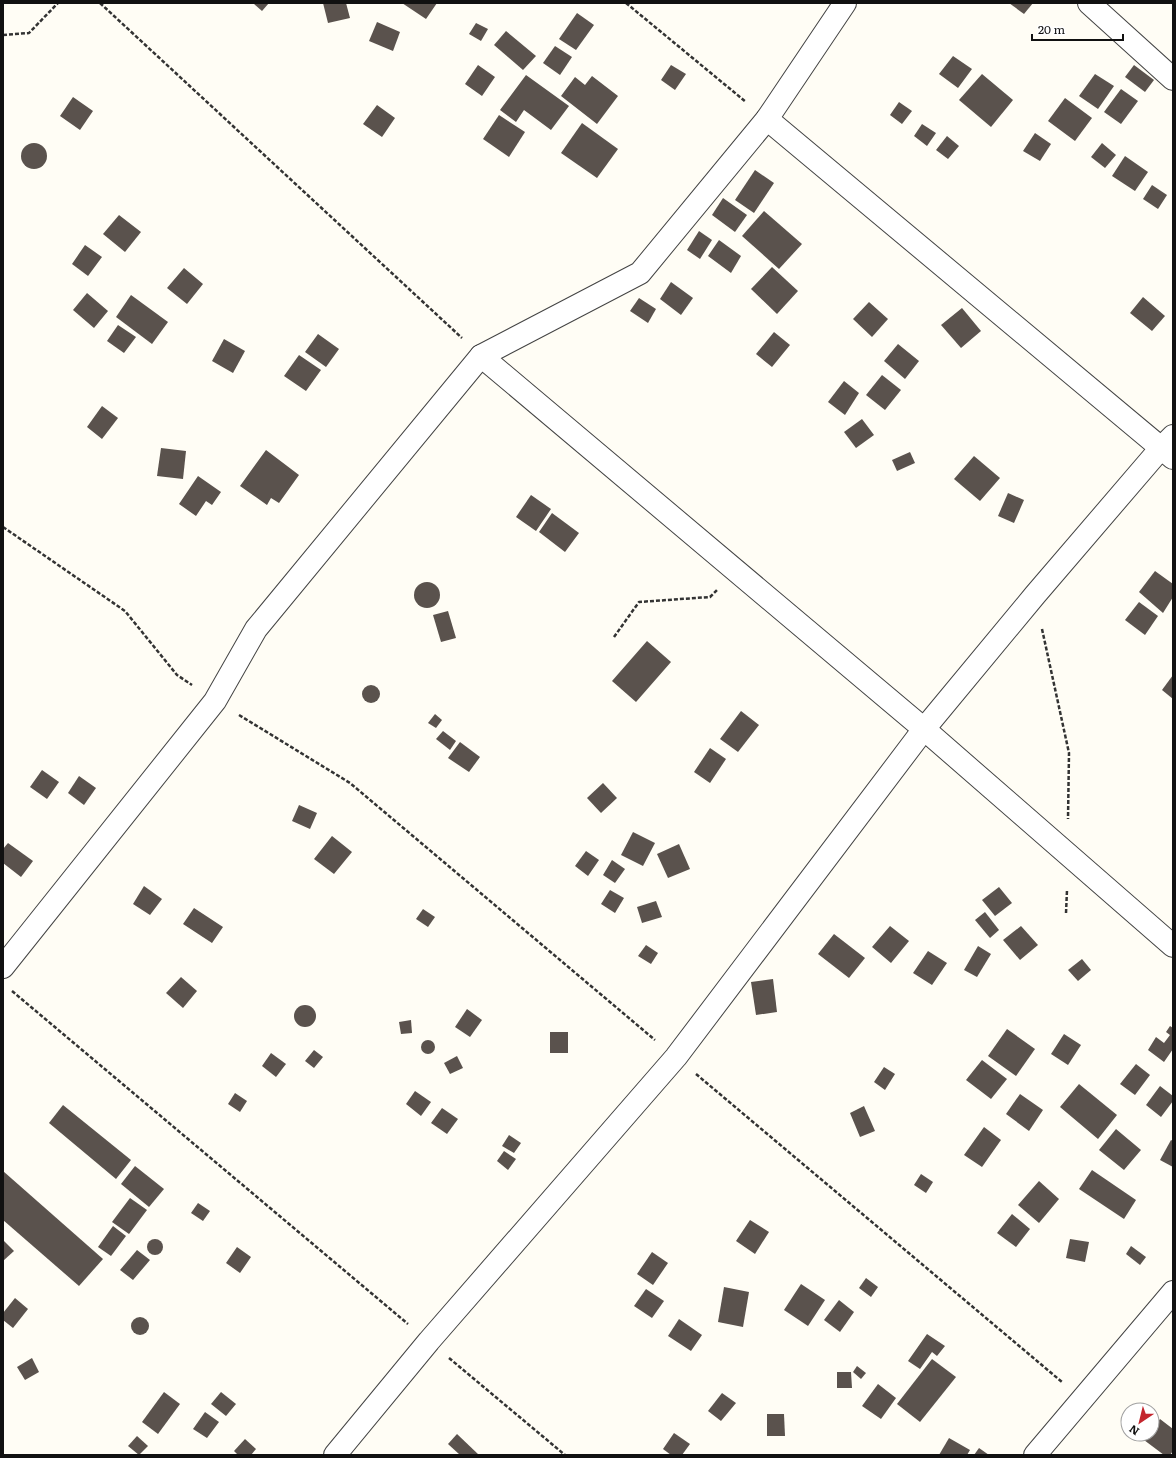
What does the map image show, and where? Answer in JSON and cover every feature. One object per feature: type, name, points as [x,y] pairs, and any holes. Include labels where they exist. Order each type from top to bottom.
[{"type":"street","points":[[3,967],[215,701],[256,629],[481,356],[640,273],[767,119],[845,3]]},
{"type":"street","points":[[1089,3],[1173,79]]},
{"type":"street","points":[[335,1455],[429,1341],[676,1057],[924,729],[1035,595],[1169,448],[767,119]]},
{"type":"street","points":[[481,356],[924,729],[1173,946]]},
{"type":"street","points":[[1035,1455],[1173,1292]]},
{"type":"path","points":[[3,35],[29,33],[58,3]]},
{"type":"path","points":[[100,3],[481,356]]},
{"type":"path","points":[[626,3],[767,119]]},
{"type":"path","points":[[3,527],[124,611],[177,675],[215,701],[350,783],[1082,1400]]},
{"type":"path","points":[[614,637],[639,602],[710,597],[736,570]]},
{"type":"path","points":[[1035,595],[1069,753],[1066,913]]},
{"type":"path","points":[[9,989],[565,1455]]},
{"type":"building","points":[[253,3],[269,3],[262,11]]},
{"type":"building","points":[[323,3],[346,3],[350,18],[328,23]]},
{"type":"building","points":[[402,3],[437,3],[426,19]]},
{"type":"building","points":[[1009,3],[1033,3],[1024,14]]},
{"type":"building","points":[[577,13],[594,25],[576,50],[559,39]]},
{"type":"building","points":[[377,22],[400,32],[393,51],[369,41]]},
{"type":"building","points":[[476,23],[488,29],[481,41],[469,34]]},
{"type":"building","points":[[506,31],[536,56],[523,70],[494,45]]},
{"type":"building","points":[[555,46],[572,57],[560,75],[543,63]]},
{"type":"building","points":[[953,56],[972,69],[958,88],[939,74]]},
{"type":"building","points":[[478,65],[495,77],[482,96],[465,84]]},
{"type":"building","points":[[671,65],[686,74],[675,90],[661,80]]},
{"type":"building","points":[[1134,65],[1154,80],[1145,92],[1125,77]]},
{"type":"building","points":[[982,74],[1013,100],[991,127],[959,100]]},
{"type":"building","points":[[1095,74],[1114,86],[1098,109],[1079,96]]},
{"type":"building","points":[[526,75],[569,106],[551,130],[524,110],[516,122],[500,110]]},
{"type":"building","points":[[592,76],[618,96],[597,124],[561,96],[575,77],[585,85]]},
{"type":"building","points":[[1121,89],[1138,101],[1121,124],[1104,112]]},
{"type":"building","points":[[73,97],[93,111],[80,130],[60,116]]},
{"type":"building","points":[[1065,98],[1092,118],[1075,141],[1048,121]]},
{"type":"building","points":[[899,102],[912,111],[902,124],[890,115]]},
{"type":"building","points":[[377,105],[395,118],[382,137],[363,124]]},
{"type":"building","points":[[499,115],[525,132],[509,157],[483,139]]},
{"type":"building","points":[[582,123],[618,149],[597,178],[561,153]]},
{"type":"building","points":[[922,124],[936,133],[927,146],[914,136]]},
{"type":"building","points":[[1035,133],[1051,144],[1040,161],[1023,151]]},
{"type":"building","points":[[947,136],[959,146],[948,159],[936,150]]},
{"type":"building","points":[[34,143],[43,147],[47,156],[43,165],[34,169],[25,165],[21,156],[25,147]]},
{"type":"building","points":[[1102,143],[1116,155],[1105,168],[1091,157]]},
{"type":"building","points":[[1125,156],[1148,172],[1135,191],[1112,176]]},
{"type":"building","points":[[755,170],[774,183],[754,213],[735,200]]},
{"type":"building","points":[[1152,185],[1167,195],[1158,209],[1143,199]]},
{"type":"building","points":[[723,198],[747,215],[735,232],[712,215]]},
{"type":"building","points":[[764,211],[802,244],[779,269],[742,236]]},
{"type":"building","points":[[119,215],[141,232],[125,252],[103,234]]},
{"type":"building","points":[[699,231],[712,240],[700,259],[687,250]]},
{"type":"building","points":[[719,240],[741,256],[731,273],[708,256]]},
{"type":"building","points":[[85,245],[102,257],[88,276],[72,264]]},
{"type":"building","points":[[772,267],[798,291],[777,314],[751,289]]},
{"type":"building","points":[[184,268],[203,284],[187,304],[167,288]]},
{"type":"building","points":[[671,282],[693,298],[681,315],[660,299]]},
{"type":"building","points":[[87,293],[108,311],[94,328],[73,310]]},
{"type":"building","points":[[131,295],[168,322],[152,344],[116,317]]},
{"type":"building","points":[[1143,297],[1165,316],[1152,331],[1130,313]]},
{"type":"building","points":[[639,298],[656,309],[648,323],[630,311]]},
{"type":"building","points":[[869,302],[888,319],[872,337],[853,319]]},
{"type":"building","points":[[962,308],[981,331],[961,348],[941,325]]},
{"type":"building","points":[[118,325],[136,337],[124,353],[107,341]]},
{"type":"building","points":[[774,332],[790,345],[772,367],[756,354]]},
{"type":"building","points":[[318,334],[339,349],[326,367],[305,352]]},
{"type":"building","points":[[224,339],[245,351],[233,373],[212,361]]},
{"type":"building","points":[[898,344],[919,361],[905,379],[884,361]]},
{"type":"building","points":[[299,355],[321,370],[306,391],[284,376]]},
{"type":"building","points":[[882,375],[901,390],[885,410],[866,395]]},
{"type":"building","points":[[844,381],[859,393],[845,415],[828,402]]},
{"type":"building","points":[[102,406],[118,418],[102,439],[87,427]]},
{"type":"building","points":[[862,419],[874,435],[856,448],[844,432]]},
{"type":"building","points":[[161,448],[186,451],[183,479],[157,476]]},
{"type":"building","points":[[266,450],[299,475],[279,503],[271,498],[267,505],[240,486]]},
{"type":"building","points":[[910,452],[915,463],[897,471],[892,460]]},
{"type":"building","points":[[974,456],[1000,478],[980,501],[954,479]]},
{"type":"building","points":[[198,476],[221,492],[212,505],[206,501],[196,516],[179,504]]},
{"type":"building","points":[[1008,493],[1024,500],[1014,523],[998,516]]},
{"type":"building","points":[[531,495],[551,509],[536,531],[516,517]]},
{"type":"building","points":[[552,513],[579,533],[565,552],[539,532]]},
{"type":"building","points":[[1155,571],[1173,584],[1173,597],[1163,613],[1139,592]]},
{"type":"building","points":[[427,582],[436,586],[440,595],[436,604],[427,608],[418,604],[414,595],[418,586]]},
{"type":"building","points":[[1139,602],[1158,616],[1145,635],[1125,620]]},
{"type":"building","points":[[448,611],[456,638],[441,642],[433,615]]},
{"type":"building","points":[[647,641],[671,662],[636,702],[612,681]]},
{"type":"building","points":[[1173,675],[1173,699],[1162,690]]},
{"type":"building","points":[[367,685],[375,685],[380,690],[378,701],[375,703],[367,703],[362,698],[362,690]]},
{"type":"building","points":[[741,711],[759,725],[738,752],[720,739]]},
{"type":"building","points":[[435,714],[442,720],[436,728],[428,723]]},
{"type":"building","points":[[443,731],[456,741],[450,750],[436,739]]},
{"type":"building","points":[[460,742],[480,757],[469,772],[448,758]]},
{"type":"building","points":[[710,748],[726,759],[710,783],[694,772]]},
{"type":"building","points":[[42,770],[59,782],[47,799],[30,787]]},
{"type":"building","points":[[79,776],[96,788],[84,805],[68,793]]},
{"type":"building","points":[[603,783],[617,798],[601,813],[587,798]]},
{"type":"building","points":[[299,805],[317,813],[310,829],[292,821]]},
{"type":"building","points":[[633,832],[655,843],[643,866],[621,855]]},
{"type":"building","points":[[332,836],[352,852],[334,874],[314,859]]},
{"type":"building","points":[[8,843],[33,861],[21,877],[3,863],[3,849]]},
{"type":"building","points":[[679,844],[690,869],[668,878],[657,854]]},
{"type":"building","points":[[586,851],[599,860],[588,876],[575,866]]},
{"type":"building","points":[[612,860],[625,869],[615,883],[603,875]]},
{"type":"building","points":[[144,886],[162,899],[150,915],[133,904]]},
{"type":"building","points":[[999,887],[1012,903],[995,916],[982,900]]},
{"type":"building","points":[[610,890],[624,898],[615,913],[601,904]]},
{"type":"building","points":[[656,901],[662,917],[642,923],[637,907]]},
{"type":"building","points":[[194,908],[223,927],[212,943],[183,924]]},
{"type":"building","points":[[423,909],[435,917],[428,927],[416,919]]},
{"type":"building","points":[[985,912],[999,930],[990,938],[975,920]]},
{"type":"building","points":[[890,926],[909,941],[891,963],[872,947]]},
{"type":"building","points":[[1021,926],[1038,945],[1020,960],[1003,940]]},
{"type":"building","points":[[834,934],[865,958],[849,978],[818,954]]},
{"type":"building","points":[[646,945],[658,953],[651,964],[638,956]]},
{"type":"building","points":[[978,946],[991,954],[977,977],[964,970]]},
{"type":"building","points":[[928,951],[947,963],[932,985],[913,973]]},
{"type":"building","points":[[1082,959],[1091,970],[1078,981],[1068,970]]},
{"type":"building","points":[[181,977],[197,991],[183,1008],[166,993]]},
{"type":"building","points":[[773,979],[777,1012],[756,1015],[751,982]]},
{"type":"building","points":[[305,1005],[313,1008],[316,1016],[313,1024],[305,1027],[297,1024],[294,1016],[297,1008]]},
{"type":"building","points":[[467,1009],[482,1020],[470,1037],[455,1027]]},
{"type":"building","points":[[411,1020],[412,1033],[401,1034],[399,1022]]},
{"type":"building","points":[[1170,1026],[1173,1028],[1173,1049],[1164,1062],[1148,1050],[1156,1037],[1164,1043],[1170,1035],[1166,1032]]},
{"type":"building","points":[[1007,1029],[1035,1049],[1016,1076],[988,1056]]},
{"type":"building","points":[[550,1032],[568,1032],[568,1053],[550,1053]]},
{"type":"building","points":[[1064,1034],[1081,1045],[1068,1065],[1051,1054]]},
{"type":"building","points":[[425,1040],[431,1040],[435,1044],[435,1050],[431,1054],[425,1054],[421,1050],[421,1044]]},
{"type":"building","points":[[314,1050],[323,1057],[314,1068],[305,1061]]},
{"type":"building","points":[[271,1053],[286,1064],[276,1077],[262,1066]]},
{"type":"building","points":[[457,1056],[463,1068],[450,1074],[444,1063]]},
{"type":"building","points":[[982,1060],[1007,1079],[991,1099],[966,1080]]},
{"type":"building","points":[[1136,1064],[1150,1075],[1135,1095],[1120,1084]]},
{"type":"building","points":[[884,1067],[895,1074],[885,1090],[874,1082]]},
{"type":"building","points":[[1079,1084],[1117,1115],[1098,1139],[1060,1107]]},
{"type":"building","points":[[1160,1086],[1173,1096],[1173,1101],[1161,1117],[1146,1105]]},
{"type":"building","points":[[415,1091],[431,1102],[421,1116],[406,1104]]},
{"type":"building","points":[[235,1093],[247,1101],[240,1112],[228,1104]]},
{"type":"building","points":[[1020,1094],[1043,1110],[1029,1131],[1006,1114]]},
{"type":"building","points":[[63,1105],[131,1160],[116,1179],[49,1123]]},
{"type":"building","points":[[864,1106],[875,1131],[860,1137],[850,1113]]},
{"type":"building","points":[[442,1108],[458,1119],[447,1134],[431,1123]]},
{"type":"building","points":[[984,1127],[1001,1140],[982,1167],[964,1155]]},
{"type":"building","points":[[1116,1129],[1141,1150],[1124,1170],[1099,1150]]},
{"type":"building","points":[[509,1135],[521,1143],[514,1153],[502,1146]]},
{"type":"building","points":[[1171,1140],[1173,1141],[1173,1167],[1160,1160]]},
{"type":"building","points":[[504,1151],[516,1159],[508,1170],[497,1161]]},
{"type":"building","points":[[135,1166],[164,1189],[149,1207],[121,1184]]},
{"type":"building","points":[[1092,1170],[1136,1200],[1124,1219],[1079,1189]]},
{"type":"building","points":[[3,1171],[103,1259],[79,1286],[3,1220]]},
{"type":"building","points":[[921,1174],[933,1182],[926,1193],[914,1185]]},
{"type":"building","points":[[1039,1181],[1059,1199],[1039,1223],[1018,1205]]},
{"type":"building","points":[[130,1198],[147,1210],[129,1234],[112,1222]]},
{"type":"building","points":[[198,1203],[210,1211],[203,1221],[191,1213]]},
{"type":"building","points":[[1012,1214],[1030,1229],[1016,1247],[997,1233]]},
{"type":"building","points":[[750,1220],[769,1232],[755,1254],[736,1241]]},
{"type":"building","points":[[113,1226],[126,1236],[111,1256],[98,1247]]},
{"type":"building","points":[[152,1239],[158,1239],[163,1244],[161,1253],[158,1255],[152,1255],[147,1250],[147,1244]]},
{"type":"building","points":[[1070,1239],[1089,1242],[1085,1262],[1066,1258]]},
{"type":"building","points":[[3,1240],[14,1251],[3,1261]]},
{"type":"building","points":[[1131,1246],[1146,1257],[1140,1265],[1126,1254]]},
{"type":"building","points":[[237,1247],[251,1257],[240,1273],[226,1263]]},
{"type":"building","points":[[137,1250],[150,1260],[133,1280],[120,1270]]},
{"type":"building","points":[[652,1252],[668,1263],[653,1285],[637,1274]]},
{"type":"building","points":[[866,1278],[878,1287],[871,1297],[859,1288]]},
{"type":"building","points":[[801,1284],[825,1300],[808,1326],[784,1310]]},
{"type":"building","points":[[724,1287],[749,1292],[743,1327],[718,1322]]},
{"type":"building","points":[[646,1289],[664,1301],[652,1318],[634,1306]]},
{"type":"building","points":[[15,1298],[28,1309],[13,1328],[3,1320],[3,1313]]},
{"type":"building","points":[[839,1300],[854,1312],[840,1332],[824,1320]]},
{"type":"building","points":[[140,1317],[146,1320],[149,1326],[146,1332],[140,1335],[134,1332],[131,1326],[134,1320]]},
{"type":"building","points":[[679,1319],[702,1335],[691,1351],[668,1336]]},
{"type":"building","points":[[927,1334],[945,1346],[937,1356],[932,1352],[920,1369],[908,1361]]},
{"type":"building","points":[[32,1358],[39,1372],[25,1380],[17,1367]]},
{"type":"building","points":[[932,1359],[956,1377],[920,1422],[897,1404]]},
{"type":"building","points":[[857,1366],[866,1373],[861,1379],[853,1372]]},
{"type":"building","points":[[837,1372],[851,1372],[852,1388],[837,1388]]},
{"type":"building","points":[[878,1384],[896,1398],[881,1419],[862,1406]]},
{"type":"building","points":[[164,1392],[180,1404],[158,1434],[142,1422]]},
{"type":"building","points":[[221,1392],[236,1404],[226,1416],[211,1404]]},
{"type":"building","points":[[722,1393],[736,1403],[721,1421],[708,1411]]},
{"type":"building","points":[[205,1412],[219,1422],[207,1438],[193,1429]]},
{"type":"building","points":[[767,1414],[784,1414],[785,1436],[767,1436]]},
{"type":"building","points":[[1160,1419],[1173,1429],[1173,1451],[1170,1455],[1164,1455],[1147,1442],[1160,1442]]},
{"type":"building","points":[[674,1433],[690,1444],[682,1455],[671,1455],[663,1449]]},
{"type":"building","points":[[457,1434],[479,1455],[460,1455],[448,1444]]},
{"type":"building","points":[[137,1436],[148,1446],[139,1455],[128,1446]]},
{"type":"building","points":[[949,1438],[970,1450],[967,1455],[939,1455]]},
{"type":"building","points":[[245,1439],[256,1449],[251,1455],[238,1455],[234,1451]]},
{"type":"building","points":[[979,1448],[989,1455],[974,1455]]}]
